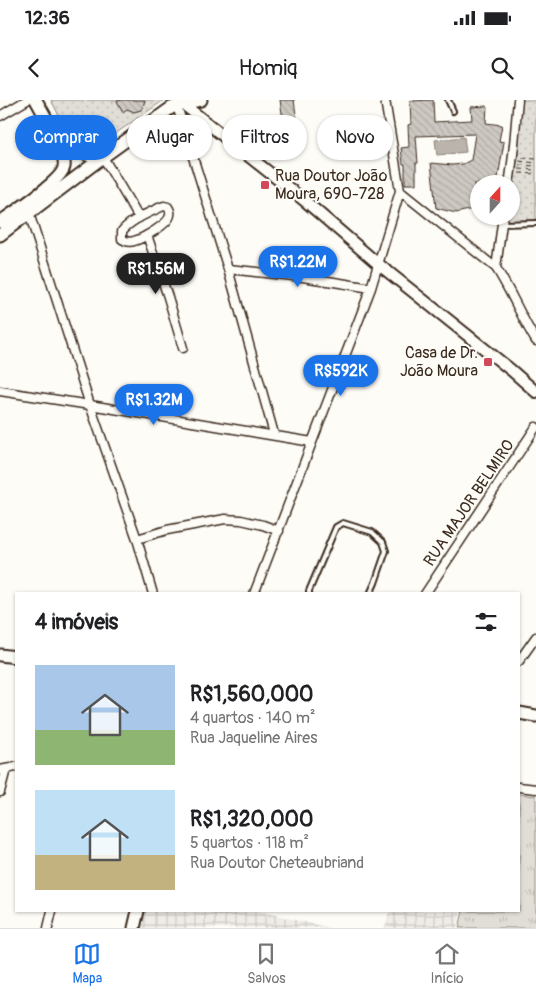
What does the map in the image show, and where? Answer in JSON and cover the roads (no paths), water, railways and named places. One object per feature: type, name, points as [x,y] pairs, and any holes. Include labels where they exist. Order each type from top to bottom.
[{"type":"main road","points":[[36,100],[44,115]]},
{"type":"main road","points":[[117,148],[177,105],[201,100]]},
{"type":"main road","points":[[177,105],[305,202],[536,392]]},
{"type":"main road","points":[[0,222],[55,181],[64,168],[64,160]]},
{"type":"main road","points":[[0,235],[100,160]]},
{"type":"main road","points":[[0,655],[15,657]]},
{"type":"main road","points":[[520,713],[536,716]]},
{"type":"main road","points":[[134,928],[138,912]]},
{"type":"street","points":[[0,116],[27,100]]},
{"type":"street","points":[[255,592],[371,288],[400,191],[385,100]]},
{"type":"street","points":[[511,175],[514,157],[518,100]]},
{"type":"street","points":[[177,105],[228,269],[274,434]]},
{"type":"street","points":[[102,160],[139,218]]},
{"type":"street","points":[[400,191],[496,268],[536,341]]},
{"type":"street","points":[[161,207],[168,207],[170,210],[170,217],[167,221],[147,235],[134,241],[126,241],[122,238],[122,231],[139,218],[161,207]]},
{"type":"street","points":[[29,213],[152,592]]},
{"type":"street","points":[[496,268],[502,225]]},
{"type":"street","points":[[147,235],[183,348]]},
{"type":"street","points":[[228,269],[304,277],[371,288]]},
{"type":"street","points":[[0,391],[274,434],[312,442]]},
{"type":"street","name":"RUA MAJOR BELMIRO","points":[[426,592],[536,427]]},
{"type":"street","points":[[137,540],[167,530],[225,519],[241,520],[279,530]]},
{"type":"street","points":[[520,660],[536,637]]},
{"type":"street","points":[[0,792],[3,770],[15,766]]},
{"type":"street","points":[[520,787],[536,789]]},
{"type":"street","points":[[48,928],[52,912]]},
{"type":"lane","points":[[448,100],[453,111]]},
{"type":"lane","points":[[520,222],[536,223]]},
{"type":"lane","points":[[309,592],[336,527],[343,523],[372,532],[383,542],[386,551],[371,592]]},
{"type":"place","name":"Rua Doutor João Moura, 690-728","points":[[265,185]]},
{"type":"place","name":"Casa de Dr. João Moura","points":[[488,362]]}]
